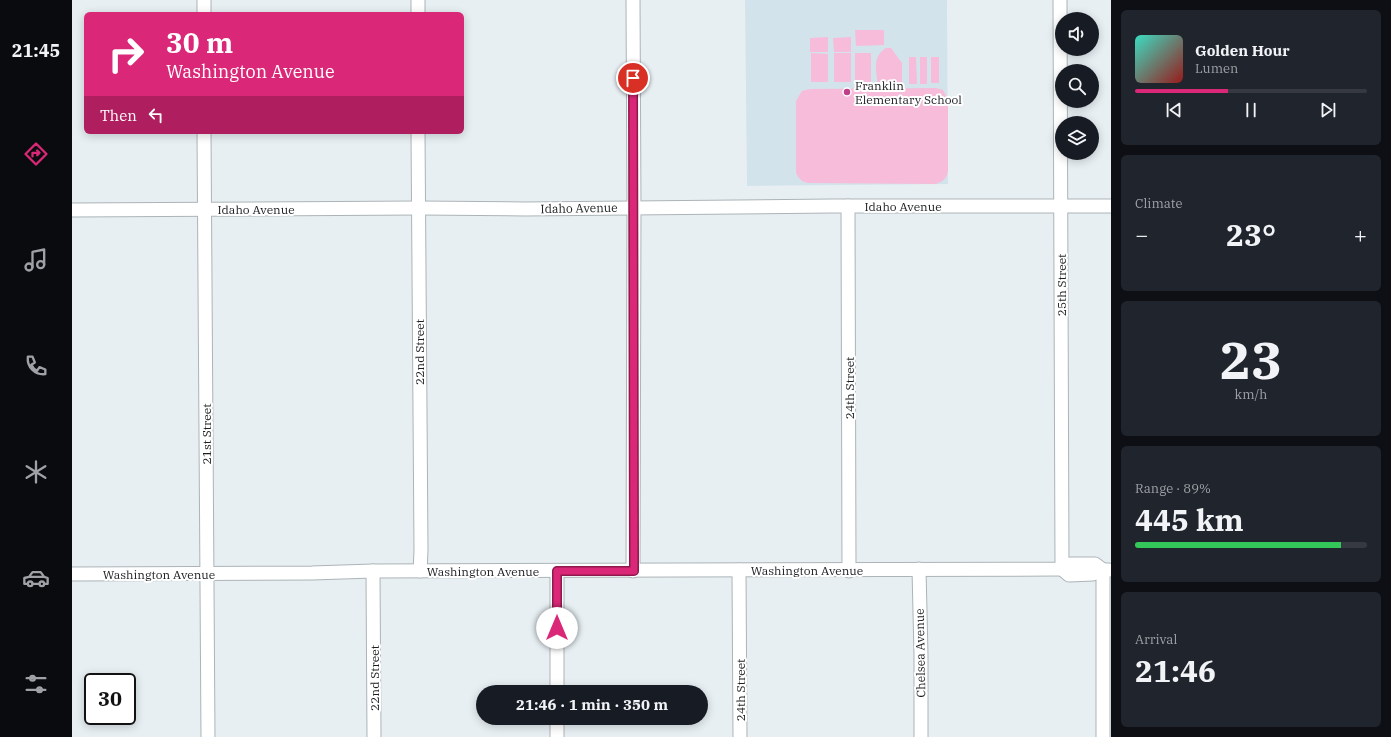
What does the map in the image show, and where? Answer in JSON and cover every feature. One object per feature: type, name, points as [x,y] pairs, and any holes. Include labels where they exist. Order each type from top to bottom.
[{"type":"street","points":[[204,0],[204,12]]},
{"type":"street","points":[[418,0],[418,12]]},
{"type":"street","points":[[633,0],[634,571]]},
{"type":"street","name":"25th Street","points":[[1060,0],[1062,569]]},
{"type":"street","name":"21st Street","points":[[204,134],[208,737]]},
{"type":"street","name":"22nd Street","points":[[418,134],[420,571]]},
{"type":"street","name":"24th Street","points":[[848,206],[849,571]]},
{"type":"street","name":"Idaho Avenue","points":[[72,210],[1111,206]]},
{"type":"street","name":"Washington Avenue","points":[[72,574],[312,573],[373,571],[849,571],[919,569],[1062,569],[1069,575],[1093,574],[1107,570]]},
{"type":"street","name":"Chelsea Avenue","points":[[919,569],[921,737]]},
{"type":"street","name":"24th Street","points":[[739,570],[740,737]]},
{"type":"street","points":[[1103,737],[1107,570]]},
{"type":"street","name":"22nd Street","points":[[373,571],[374,737]]},
{"type":"street","points":[[557,571],[557,685]]},
{"type":"street","points":[[557,725],[557,737]]},
{"type":"shaded area","name":"Franklin Elementary School","points":[[745,0],[947,0],[948,184],[747,186]]},
{"type":"shaded area","points":[[855,30],[884,30],[884,45],[856,46]]},
{"type":"shaded area","points":[[828,37],[828,52],[810,52],[810,38]]},
{"type":"shaded area","points":[[851,37],[851,52],[834,52],[833,38]]},
{"type":"shaded area","points":[[886,48],[891,48],[902,63],[902,87],[878,87],[876,70],[877,60],[881,52]]},
{"type":"shaded area","points":[[811,53],[828,54],[828,82],[811,82]]},
{"type":"shaded area","points":[[834,53],[851,53],[851,82],[834,82]]},
{"type":"shaded area","points":[[855,53],[871,53],[871,82],[855,82]]},
{"type":"shaded area","points":[[909,57],[916,57],[917,84],[909,84]]},
{"type":"shaded area","points":[[920,57],[927,57],[927,84],[920,84]]},
{"type":"shaded area","points":[[931,57],[939,57],[939,83],[931,83]]},
{"type":"shaded area","points":[[936,88],[943,90],[948,99],[948,170],[945,179],[941,182],[936,184],[808,183],[802,181],[798,177],[796,173],[796,101],[802,91],[810,89]]},
{"type":"place","name":"Franklin Elementary School","points":[[847,92]]},
{"type":"route","points":[[557,628],[557,571],[634,571],[633,78]]}]
